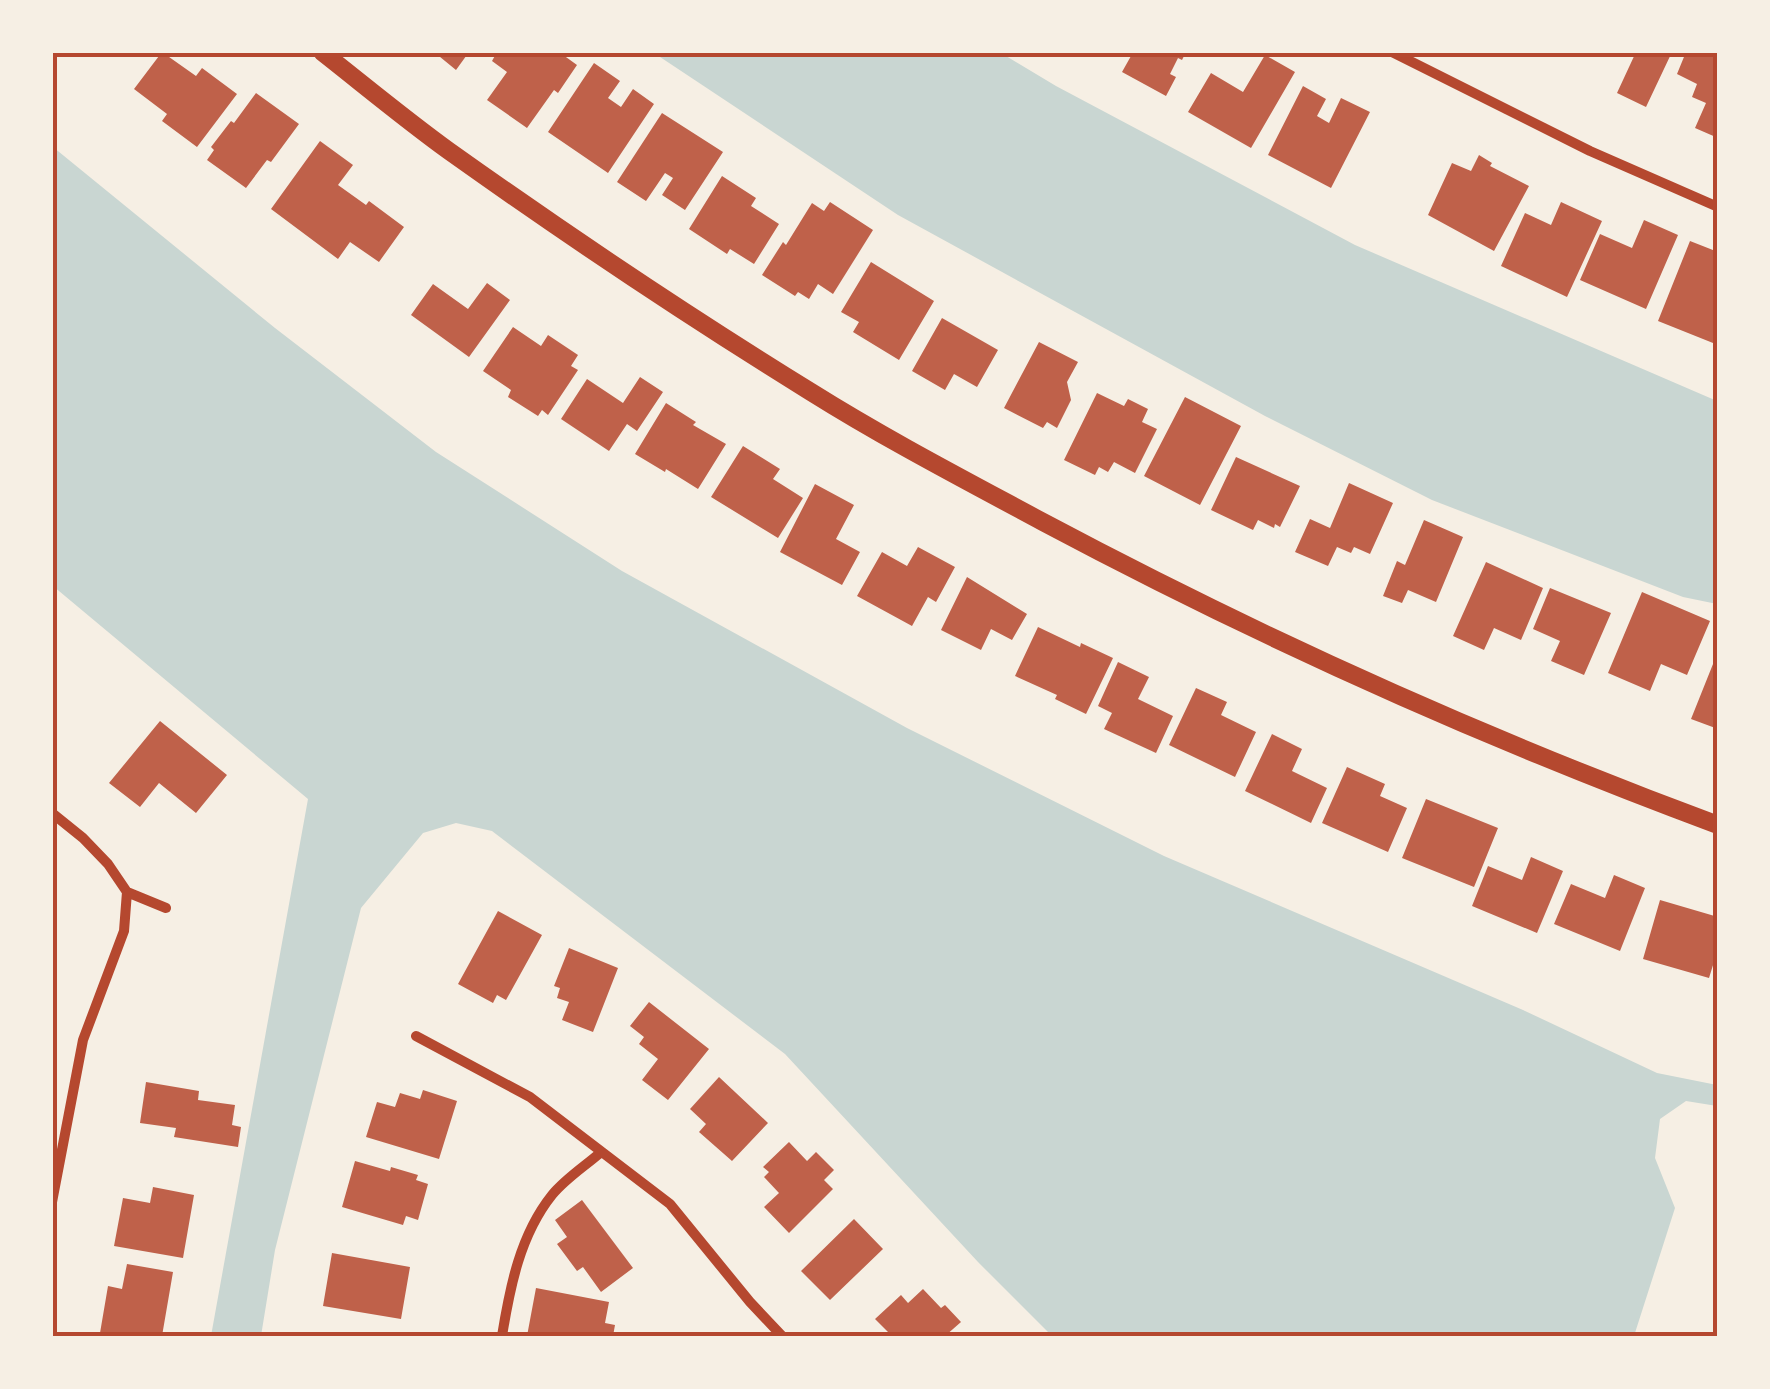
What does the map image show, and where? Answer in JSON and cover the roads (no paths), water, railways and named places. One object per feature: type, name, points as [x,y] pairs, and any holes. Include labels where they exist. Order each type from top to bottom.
[{"type":"street","points":[[322,52],[446,149],[631,278],[813,394],[979,488],[1162,585],[1378,688],[1592,779],[1718,825]]},
{"type":"street","points":[[1392,52],[1590,151],[1718,207]]},
{"type":"street","points":[[52,814],[108,864],[127,892],[166,908]]},
{"type":"street","points":[[52,1202],[83,1040],[124,931],[127,892]]},
{"type":"street","points":[[416,1036],[530,1098],[670,1204],[782,1336]]},
{"type":"street","points":[[502,1336],[516,1267],[532,1226],[554,1193],[600,1153]]}]
